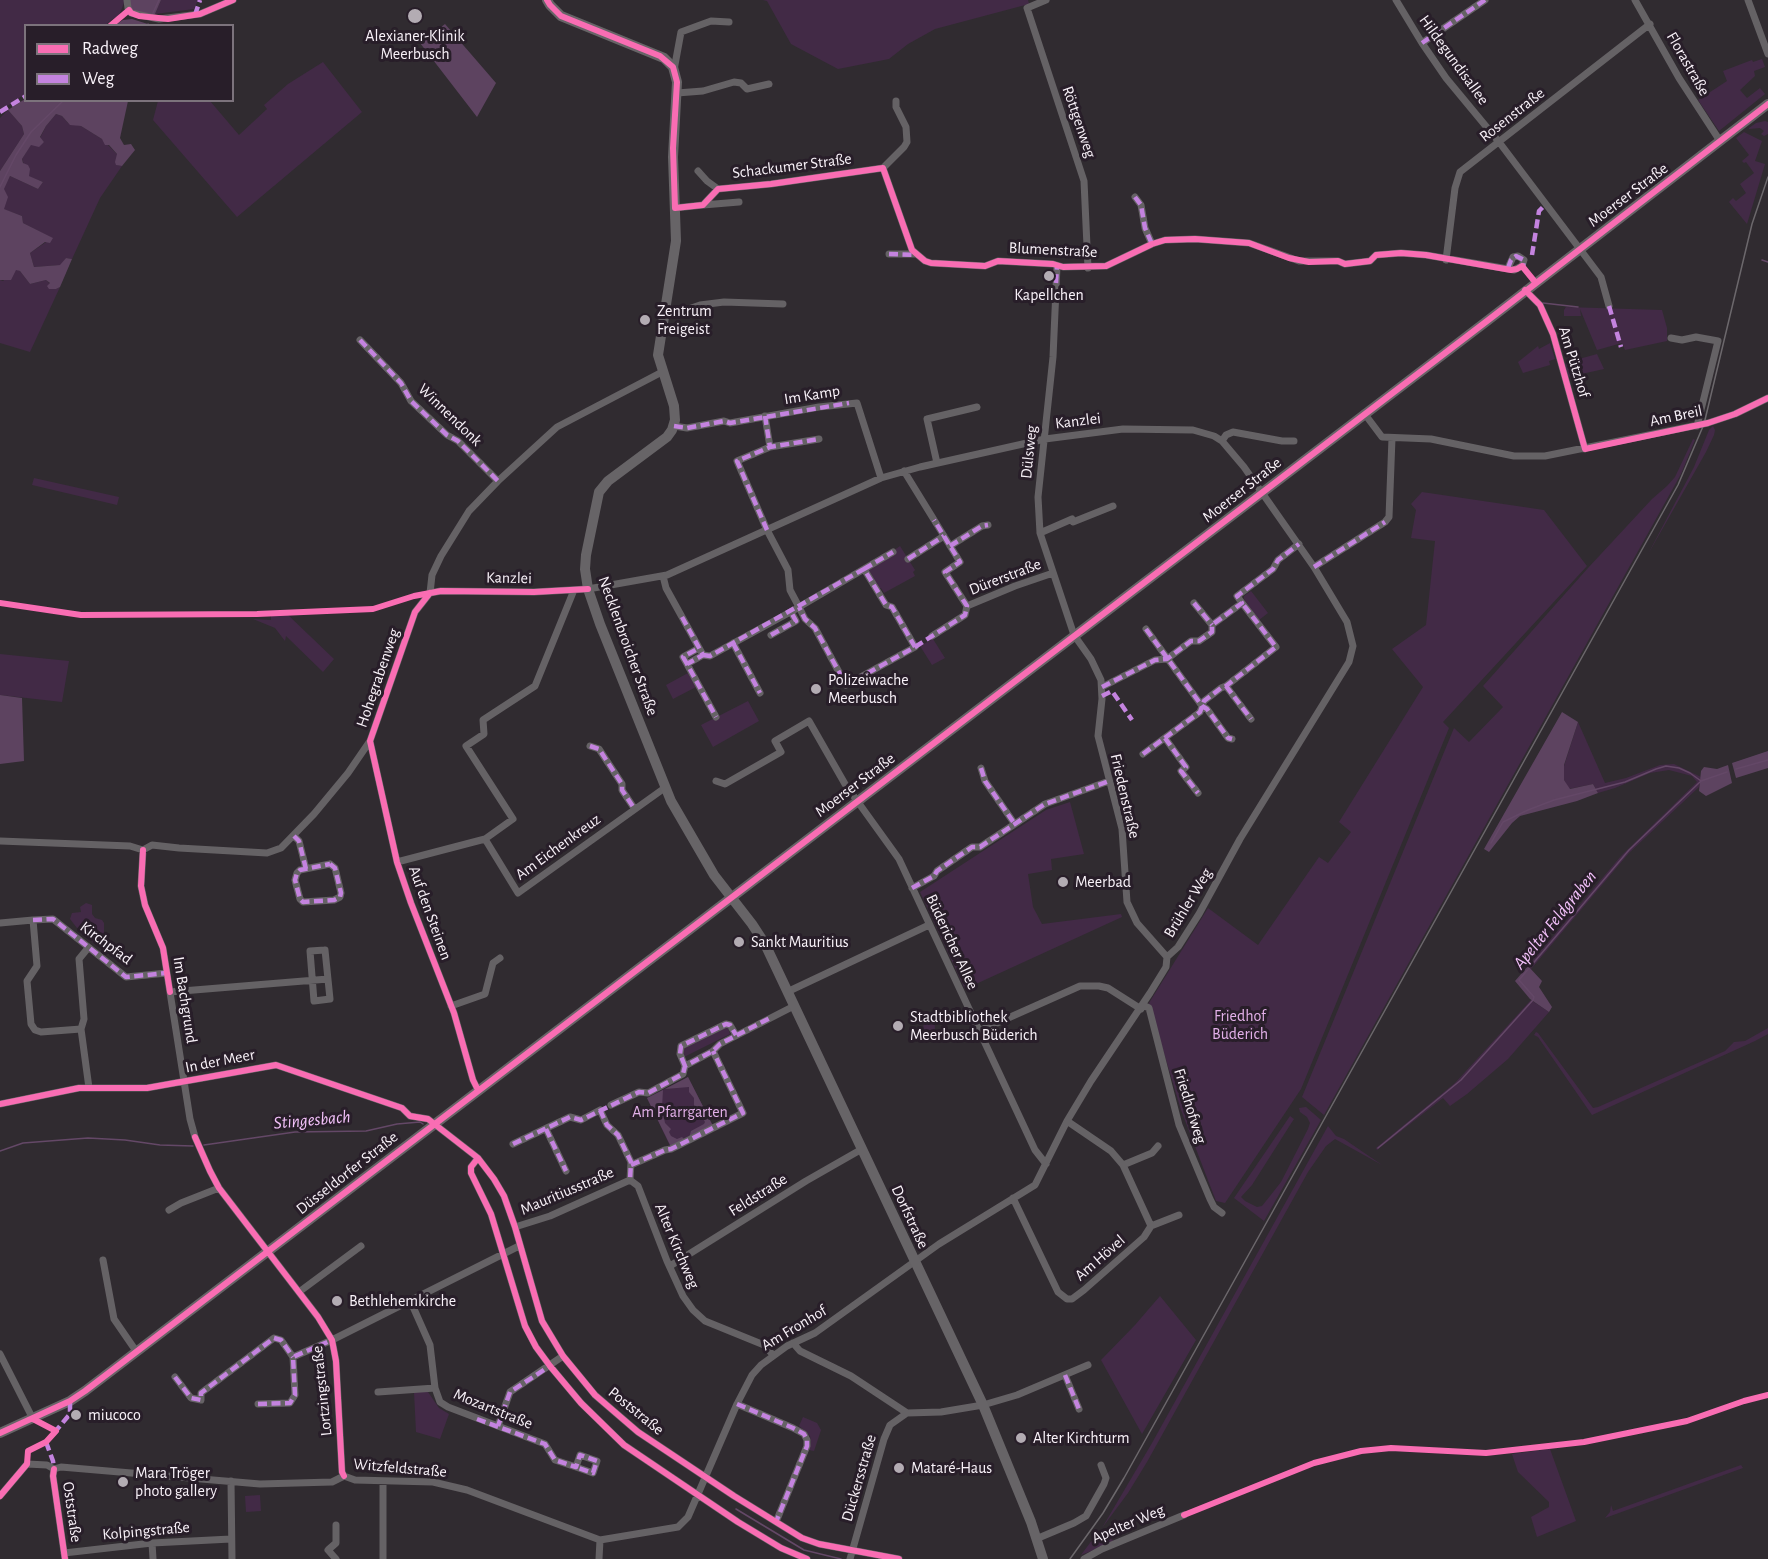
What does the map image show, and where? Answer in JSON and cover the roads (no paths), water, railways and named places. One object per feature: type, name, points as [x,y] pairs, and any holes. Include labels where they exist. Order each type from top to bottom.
[{"type":"main road","points":[[547,0],[561,16],[667,60],[677,79],[673,165],[675,252],[658,355],[674,406],[674,426]]},
{"type":"main road","name":"Moerser Straße","points":[[731,897],[1768,104]]},
{"type":"main road","name":"Necklenbroicher Straße","points":[[674,426],[667,437],[608,481],[599,492],[585,569],[588,589],[600,624],[666,787],[679,816],[731,897]]},
{"type":"main road","name":"Dorfstraße","points":[[731,897],[756,928],[983,1405],[1043,1559]]},
{"type":"main road","name":"Düsseldorfer Straße","points":[[0,1433],[70,1401],[95,1383],[731,897]]},
{"type":"street","points":[[127,0],[129,10],[134,15],[168,19],[200,14],[233,0]]},
{"type":"street","name":"Röttgenweg","points":[[1046,0],[1027,8],[1084,181],[1088,268]]},
{"type":"street","name":"Hildegundisallee","points":[[1396,0],[1446,78],[1499,142],[1601,278],[1610,306]]},
{"type":"street","points":[[1422,43],[1485,0]]},
{"type":"street","name":"Florastraße","points":[[1635,0],[1679,78],[1720,141]]},
{"type":"street","points":[[1748,0],[1768,54]]},
{"type":"street","points":[[674,70],[681,32],[711,21],[729,22]]},
{"type":"street","name":"Rosenstraße","points":[[1446,260],[1457,178],[1460,172],[1650,24]]},
{"type":"street","points":[[677,93],[703,91],[734,82],[741,83],[747,89],[769,84]]},
{"type":"street","points":[[896,101],[907,132],[907,142],[883,168],[912,250],[916,254]]},
{"type":"street","name":"Schackumer Straße","points":[[698,171],[706,181],[718,189],[883,168]]},
{"type":"street","name":"Schackumer Straße","points":[[703,205],[718,189]]},
{"type":"street","points":[[1136,197],[1141,205],[1145,228],[1152,244]]},
{"type":"street","name":"Schackumer Straße","points":[[675,208],[739,202]]},
{"type":"street","name":"Blumenstraße","points":[[888,254],[916,254],[925,261],[933,263],[985,266],[998,261],[1088,268],[1106,266],[1165,240],[1195,239],[1249,243],[1299,261],[1338,261],[1345,264],[1370,261],[1376,255],[1401,253],[1508,268]]},
{"type":"street","name":"Dülsweg","points":[[1057,266],[1053,357],[1038,497],[1040,532],[1074,635]]},
{"type":"street","name":"Am Pützhof","points":[[1525,290],[1540,305],[1553,334],[1585,449]]},
{"type":"street","points":[[664,313],[677,313],[700,305],[718,303],[783,304]]},
{"type":"street","name":"Am Breil","points":[[1671,338],[1682,340],[1696,337],[1718,341],[1697,426]]},
{"type":"street","name":"Winnendonk","points":[[360,339],[401,383],[411,401],[447,435],[458,441],[498,480]]},
{"type":"street","name":"Hohegrabenweg","points":[[0,841],[130,846],[143,850],[152,845],[267,853],[281,848],[348,773],[370,741],[416,612],[424,598],[430,593],[432,575],[454,533],[469,511],[498,480],[557,428],[662,372]]},
{"type":"street","name":"Am Breil","points":[[1364,413],[1382,438],[1431,439],[1514,456],[1545,456],[1697,426],[1735,414],[1768,398]]},
{"type":"street","name":"Im Kamp","points":[[674,426],[687,428],[724,421],[730,423],[857,403],[881,478]]},
{"type":"street","points":[[937,463],[927,419],[977,407]]},
{"type":"street","name":"Im Kamp","points":[[765,416],[770,447]]},
{"type":"street","name":"Kanzlei","points":[[430,593],[588,589],[663,576],[881,478],[1045,439],[1123,429],[1193,430],[1214,436],[1233,452],[1262,492]]},
{"type":"street","points":[[1222,441],[1226,435],[1233,432],[1294,441]]},
{"type":"street","points":[[1314,567],[1385,522],[1389,517],[1392,438]]},
{"type":"street","points":[[819,439],[770,447],[738,460],[766,530],[788,570],[790,590],[806,619],[815,628],[846,685],[915,647],[892,607],[886,605],[864,568]]},
{"type":"street","name":"Dürerstraße","points":[[904,471],[960,562],[945,572],[967,606],[965,615],[932,636]]},
{"type":"street","name":"Brühler Weg","points":[[915,1263],[947,1240],[1035,1185],[1090,1081],[1142,1007],[1166,967],[1167,957],[1178,948],[1199,914],[1240,839],[1351,657],[1353,646],[1347,622],[1299,544],[1262,492]]},
{"type":"street","points":[[1040,532],[1113,506]]},
{"type":"street","points":[[950,546],[982,525],[988,525]]},
{"type":"street","points":[[908,559],[944,536]]},
{"type":"street","points":[[1143,754],[1200,712],[1204,701],[1276,647],[1237,596],[1273,569],[1278,560],[1299,544]]},
{"type":"street","points":[[663,576],[666,588],[701,651],[710,656],[893,552]]},
{"type":"street","name":"Dürerstraße","points":[[967,606],[1053,573]]},
{"type":"street","points":[[397,862],[485,839],[513,819],[466,746],[484,734],[483,720],[535,686],[574,590]]},
{"type":"street","points":[[1102,687],[1155,660],[1167,659],[1191,641],[1199,641],[1212,632],[1212,625],[1194,603]]},
{"type":"street","points":[[1212,625],[1242,603]]},
{"type":"street","points":[[771,635],[796,621],[791,612]]},
{"type":"street","points":[[1146,629],[1202,706],[1207,709],[1228,738],[1232,739]]},
{"type":"street","name":"Friedenstraße","points":[[1074,635],[1098,671],[1102,687],[1098,736],[1124,840],[1125,888],[1130,911],[1137,923],[1167,957]]},
{"type":"street","points":[[733,643],[760,693]]},
{"type":"street","points":[[1155,660],[1156,653],[1161,650]]},
{"type":"street","points":[[701,651],[683,657],[716,717]]},
{"type":"street","points":[[1226,686],[1251,719]]},
{"type":"street","name":"Büdericher Allee","points":[[716,781],[725,784],[781,752],[775,741],[809,721],[857,801],[891,847],[1035,1150],[1046,1164]]},
{"type":"street","points":[[1165,738],[1186,767],[1181,771],[1198,793]]},
{"type":"street","name":"Auf den Steinen","points":[[370,741],[397,862],[451,1006],[472,1080],[478,1090]]},
{"type":"street","points":[[590,746],[599,749],[622,784],[622,790],[634,808]]},
{"type":"street","points":[[981,768],[985,781],[1014,823]]},
{"type":"street","points":[[912,888],[934,876],[937,871],[972,847],[980,848],[1045,804],[1109,781]]},
{"type":"street","name":"Am Eichenkreuz","points":[[485,839],[518,893],[666,787]]},
{"type":"street","points":[[294,836],[299,841],[306,869]]},
{"type":"street","name":"Im Bachgrund","points":[[143,850],[141,886],[145,905],[163,948],[195,1137],[219,1188],[268,1251]]},
{"type":"street","points":[[333,865],[341,893],[340,897],[334,900],[303,902],[300,899],[295,877],[300,870],[306,869],[333,865]]},
{"type":"street","name":"Kirchpfad","points":[[0,923],[53,919],[126,977],[167,973]]},
{"type":"street","points":[[33,920],[37,966],[27,981],[31,1024],[35,1030],[41,1032],[81,1029]]},
{"type":"street","points":[[787,992],[929,925]]},
{"type":"street","points":[[88,948],[79,959],[84,1019],[81,1029],[89,1088]]},
{"type":"street","points":[[326,950],[328,979],[330,999],[315,1000],[310,951],[326,950]]},
{"type":"street","points":[[451,1006],[485,994],[493,963],[500,958]]},
{"type":"street","points":[[170,992],[328,979]]},
{"type":"street","points":[[979,1031],[1080,986],[1108,988],[1142,1007]]},
{"type":"street","points":[[685,1066],[736,1035],[794,1006]]},
{"type":"street","name":"Friedhofweg","points":[[1142,1007],[1149,1008],[1179,1125],[1210,1199],[1214,1207],[1222,1213]]},
{"type":"street","points":[[611,1105],[639,1092],[648,1093],[683,1074],[685,1066],[680,1054],[681,1046],[726,1024],[730,1025],[736,1035]]},
{"type":"street","points":[[632,1165],[671,1149],[743,1113],[713,1051]]},
{"type":"street","name":"In der Meer","points":[[0,1104],[89,1088],[146,1088],[276,1065],[402,1108],[410,1116],[428,1119],[434,1123]]},
{"type":"street","points":[[513,1144],[570,1117],[581,1120],[600,1110],[608,1125],[618,1135],[632,1165],[630,1180]]},
{"type":"street","points":[[1067,1121],[1111,1151],[1123,1165],[1151,1226]]},
{"type":"street","name":"Poststraße","points":[[434,1123],[478,1158],[504,1196],[542,1321],[563,1356],[595,1395],[638,1432],[706,1478],[811,1542],[851,1555],[899,1559]]},
{"type":"street","points":[[546,1129],[566,1171]]},
{"type":"street","points":[[1123,1165],[1152,1153],[1158,1146]]},
{"type":"street","name":"Feldstraße","points":[[670,1266],[862,1149]]},
{"type":"street","name":"Poststraße","points":[[478,1158],[472,1164],[470,1171],[492,1214],[525,1326],[536,1347],[550,1366],[581,1403],[624,1445],[698,1496],[781,1548],[807,1559]]},
{"type":"street","name":"Alter Kirchweg","points":[[630,1180],[638,1186],[666,1262],[670,1266],[682,1296],[693,1310],[705,1321],[764,1345],[773,1355]]},
{"type":"street","name":"Mauritiusstraße","points":[[515,1227],[550,1216],[630,1180]]},
{"type":"street","points":[[169,1210],[219,1188]]},
{"type":"street","name":"Am Hövel","points":[[1013,1198],[1058,1292],[1067,1299],[1072,1299],[1084,1290],[1144,1237],[1151,1226],[1179,1215]]},
{"type":"street","points":[[299,1292],[361,1246]]},
{"type":"street","points":[[293,1357],[332,1340],[519,1246]]},
{"type":"street","name":"Lortzingstraße","points":[[268,1251],[326,1328],[332,1340],[336,1361],[344,1476]]},
{"type":"street","points":[[103,1260],[116,1324],[136,1351]]},
{"type":"street","name":"Am Fronhof","points":[[706,1478],[737,1404],[752,1375],[773,1355],[815,1333],[915,1263]]},
{"type":"street","name":"Mozartstraße","points":[[410,1300],[430,1345],[435,1388],[440,1402],[545,1444],[555,1461],[576,1467]]},
{"type":"street","points":[[175,1377],[191,1398],[201,1400],[201,1393],[274,1338],[281,1340],[293,1357],[295,1395],[290,1403],[258,1404]]},
{"type":"street","points":[[793,1343],[800,1351],[851,1376],[907,1413],[941,1412],[983,1405],[1017,1395],[1088,1365]]},
{"type":"street","points":[[0,1354],[33,1419]]},
{"type":"street","points":[[498,1426],[510,1392],[563,1356]]},
{"type":"street","points":[[1065,1375],[1079,1409]]},
{"type":"street","name":"Mozartstraße","points":[[378,1392],[435,1388]]},
{"type":"street","points":[[737,1404],[793,1428],[804,1434],[807,1440],[807,1446],[776,1522]]},
{"type":"street","name":"Dückersstraße","points":[[851,1555],[884,1438],[890,1425],[907,1413]]},
{"type":"street","points":[[0,1496],[27,1464],[47,1465],[54,1469]]},
{"type":"street","points":[[1036,1539],[1086,1516],[1106,1478],[1101,1465]]},
{"type":"street","name":"Witzfeldstraße","points":[[54,1469],[61,1467],[260,1484],[332,1482],[344,1476],[355,1480],[433,1482],[467,1490],[600,1540]]},
{"type":"street","name":"Oststraße","points":[[54,1469],[64,1556]]},
{"type":"street","points":[[599,1559],[600,1540],[678,1527],[684,1524],[706,1478]]},
{"type":"street","points":[[231,1481],[232,1559]]},
{"type":"street","points":[[383,1481],[383,1559]]},
{"type":"street","name":"Apelter Weg","points":[[1084,1559],[1102,1549],[1184,1515]]},
{"type":"street","points":[[336,1525],[336,1543],[328,1550],[336,1559]]},
{"type":"street","name":"Kolpingstraße","points":[[64,1556],[152,1543],[231,1539]]},
{"type":"street","points":[[152,1543],[153,1559]]},
{"type":"waterway","name":"Stingesbach","points":[[152,15],[159,0]]},
{"type":"waterway","name":"Stingesbach","points":[[0,187],[31,132],[62,102]]},
{"type":"waterway","points":[[1762,260],[1768,262]]},
{"type":"waterway","points":[[1543,303],[1578,307]]},
{"type":"waterway","name":"Apelter Feldgraben","points":[[1736,769],[1768,760]]},
{"type":"waterway","name":"Apelter Feldgraben","points":[[1491,843],[1503,822],[1528,810],[1554,800],[1625,782],[1666,766],[1679,768],[1701,781]]},
{"type":"waterway","name":"Apelter Feldgraben","points":[[1378,1148],[1461,1080],[1533,1000],[1534,997],[1519,980],[1629,850],[1701,781],[1727,772]]},
{"type":"waterway","name":"Stingesbach","points":[[204,1145],[295,1132],[366,1131],[397,1124],[420,1122],[423,1124]]},
{"type":"waterway","name":"Stingesbach","points":[[0,1151],[23,1143],[88,1138],[193,1146]]},
{"type":"waterway","name":"Stingesbach","points":[[736,1509],[804,1550],[841,1559]]},
{"type":"tram line","points":[[1070,1559],[1103,1513],[1124,1478],[1678,485],[1704,424],[1752,224],[1768,177]]},
{"type":"place","name":"Alexianer-Klinik Meerbusch","points":[[415,16]]},
{"type":"place","name":"Kapellchen","points":[[1049,276]]},
{"type":"place","name":"Zentrum Freigeist","points":[[645,320]]},
{"type":"place","name":"Polizeiwache Meerbusch","points":[[816,689]]},
{"type":"place","name":"Meerbad","points":[[1063,882]]},
{"type":"place","name":"Sankt Mauritius","points":[[739,942]]},
{"type":"place","name":"Stadtbibliothek Meerbusch Büderich","points":[[898,1026]]},
{"type":"place","name":"Bethlehemkirche","points":[[337,1301]]},
{"type":"place","name":"miucoco","points":[[76,1415]]},
{"type":"place","name":"Alter Kirchturm","points":[[1021,1438]]},
{"type":"place","name":"Mataré-Haus","points":[[899,1468]]},
{"type":"place","name":"Mara Tröger photo gallery","points":[[123,1482]]},
{"type":"park label","name":"Friedhof Büderich","points":[[1240,1025]]},
{"type":"park label","name":"Am Pfarrgarten","points":[[680,1112]]}]
